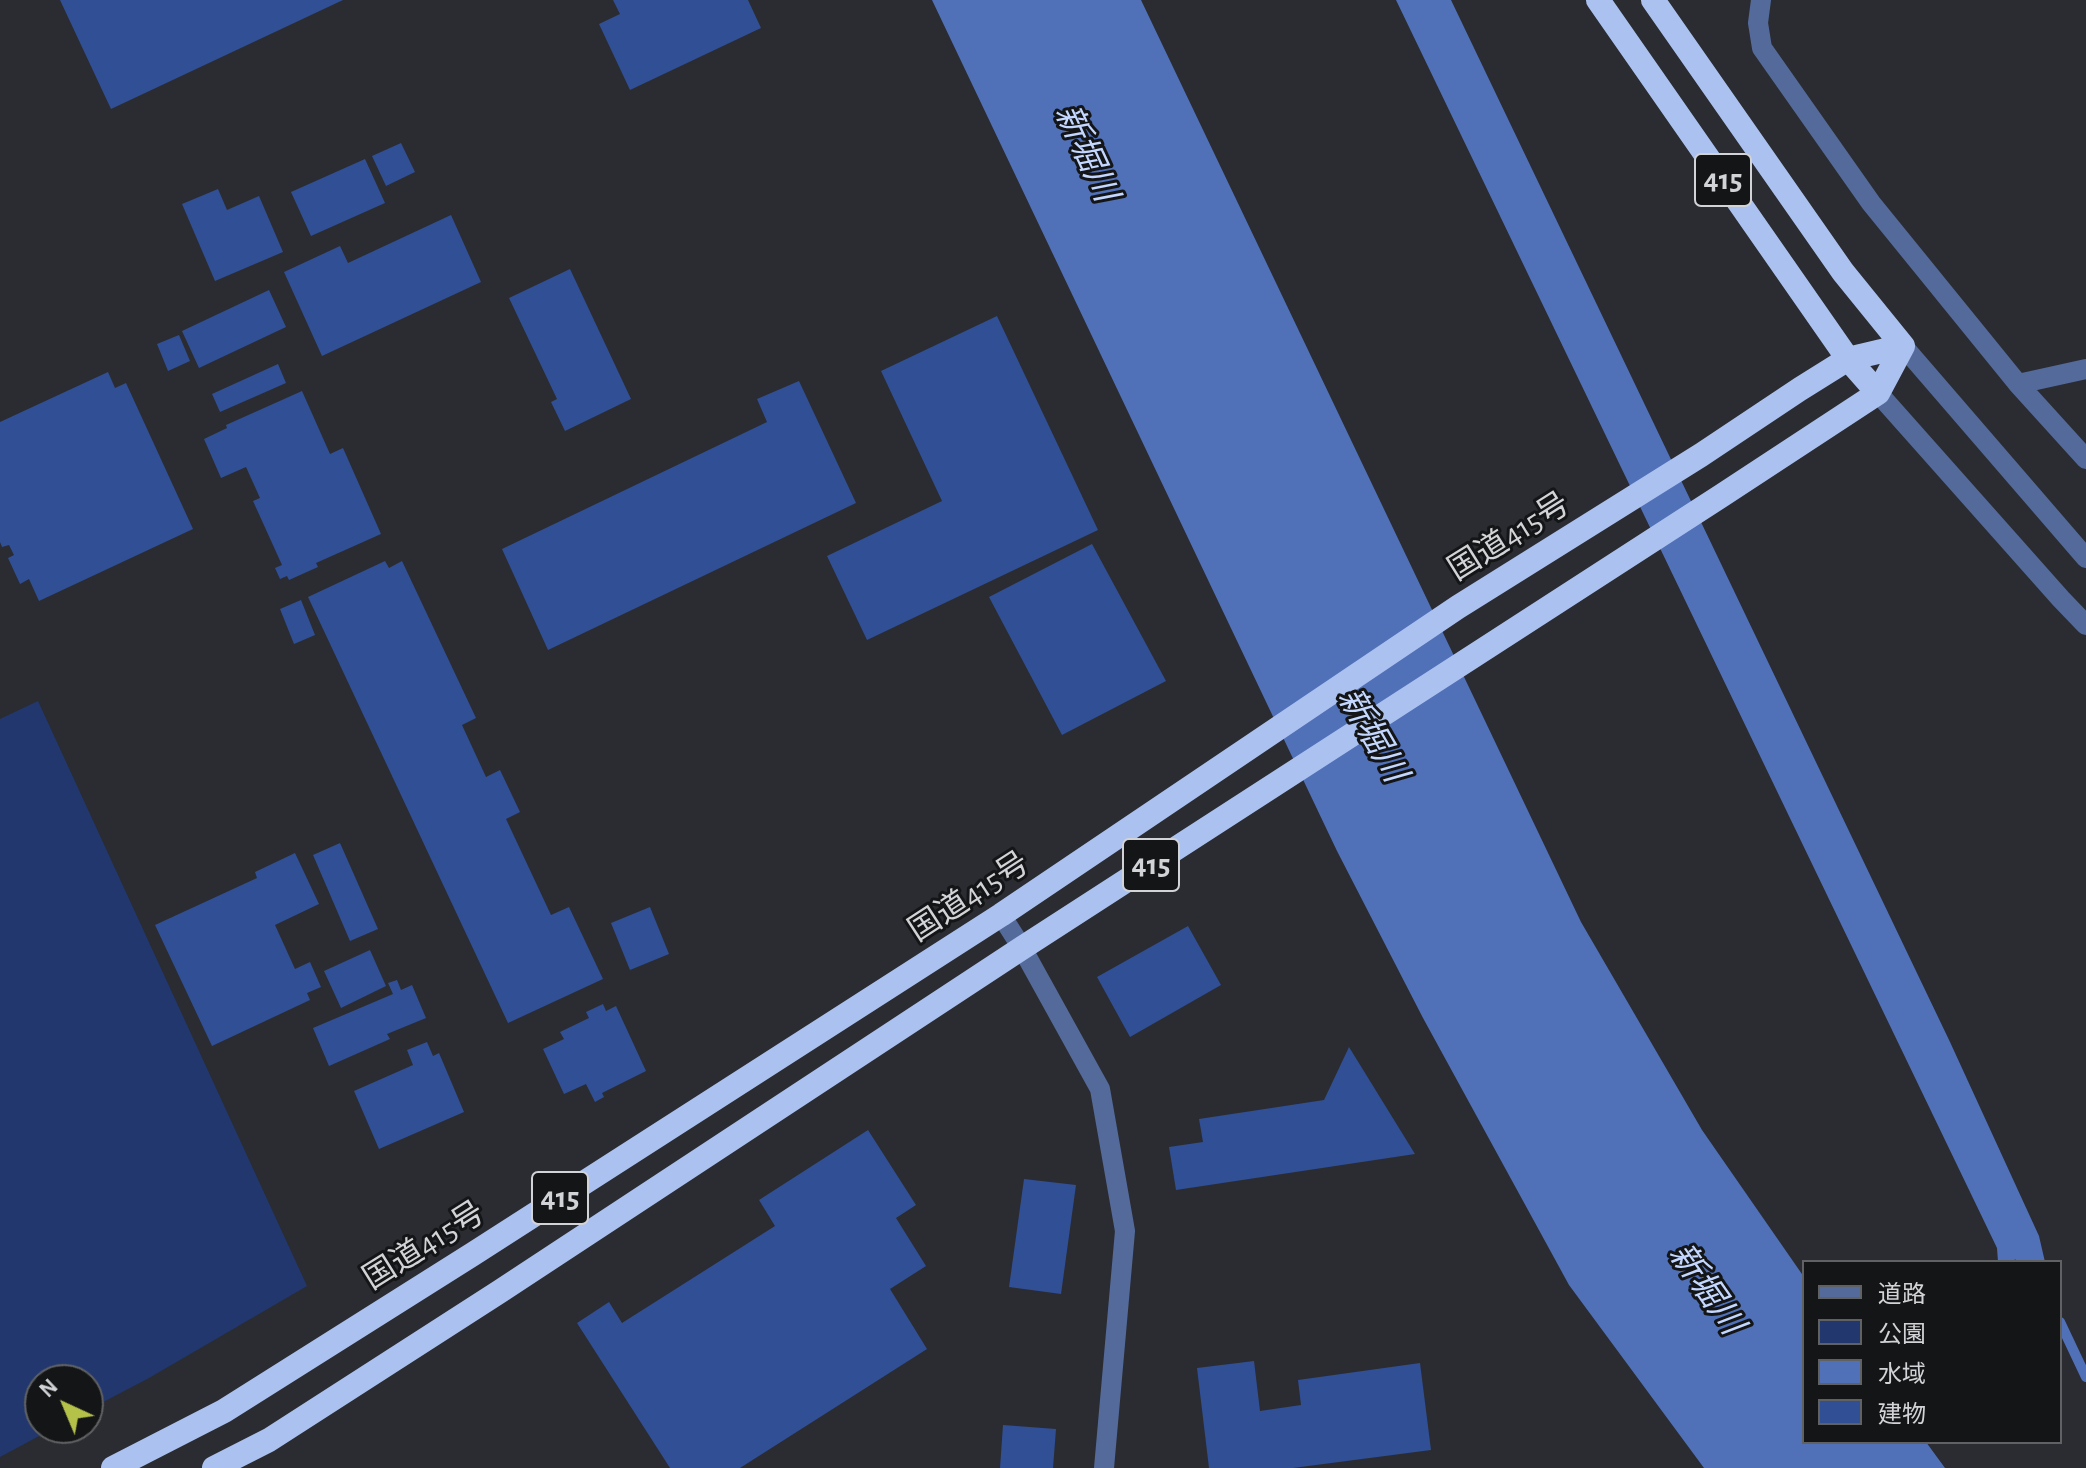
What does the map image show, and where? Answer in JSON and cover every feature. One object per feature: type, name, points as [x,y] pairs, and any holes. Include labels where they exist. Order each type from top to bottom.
[{"type":"highway","name":"415","points":[[1598,0],[1848,359],[1878,393]]},
{"type":"highway","name":"415","points":[[214,1468],[269,1440],[448,1325],[1022,948],[1878,393],[1903,346],[1843,272],[1653,0]]},
{"type":"highway","name":"国道415号","points":[[113,1468],[224,1411],[473,1254],[1001,915],[1458,607],[1701,455],[1800,389],[1848,359],[1903,346]]},
{"type":"street","points":[[1761,0],[1758,23],[1762,48],[1871,203],[2018,384],[2086,459]]},
{"type":"street","points":[[1903,346],[2086,558]]},
{"type":"street","points":[[2018,384],[2086,369]]},
{"type":"street","points":[[1878,393],[2086,625]]},
{"type":"street","points":[[1001,915],[1100,1089],[1125,1231],[1104,1468]]},
{"type":"green space","points":[[38,701],[307,1286],[104,1402],[104,1364],[24,1364],[24,1444],[0,1457],[0,719]]},
{"type":"water","name":"新堀川","points":[[932,0],[1141,0],[1581,922],[1702,1130],[1802,1274],[1802,1444],[1927,1444],[1945,1468],[1704,1468],[1569,1285],[1423,1018],[1337,851]]},
{"type":"water","points":[[1396,0],[1451,0],[1950,1042],[2039,1236],[2045,1260],[1998,1260],[1997,1248]]},
{"type":"building","points":[[60,0],[343,0],[111,109]]},
{"type":"building","points":[[613,0],[748,0],[761,28],[630,90],[599,24],[620,14]]},
{"type":"building","points":[[401,143],[415,172],[386,186],[372,156]]},
{"type":"building","points":[[365,159],[385,203],[311,236],[291,192]]},
{"type":"building","points":[[218,189],[227,210],[259,196],[283,252],[215,281],[182,204]]},
{"type":"building","points":[[451,215],[481,282],[322,356],[284,272],[340,246],[348,263]]},
{"type":"building","points":[[570,269],[631,399],[565,431],[551,402],[557,399],[509,298]]},
{"type":"building","points":[[269,290],[286,327],[199,368],[182,331]]},
{"type":"building","points":[[997,316],[1098,530],[867,640],[827,556],[942,501],[881,371]]},
{"type":"building","points":[[179,335],[190,361],[168,371],[157,344]]},
{"type":"building","points":[[278,364],[286,383],[220,412],[212,394]]},
{"type":"building","points":[[108,372],[115,388],[126,383],[193,529],[39,601],[29,579],[20,584],[8,558],[14,555],[9,545],[2,547],[0,542],[0,422]]},
{"type":"building","points":[[799,381],[856,503],[548,650],[502,549],[767,422],[757,399]]},
{"type":"building","points":[[302,391],[330,454],[343,448],[381,534],[316,563],[318,567],[289,580],[287,576],[280,579],[275,568],[282,565],[253,501],[260,498],[246,467],[221,478],[204,439],[227,428],[226,425]]},
{"type":"building","points":[[1092,544],[1166,681],[1062,735],[989,597]]},
{"type":"building","points":[[385,561],[389,568],[402,561],[476,718],[462,725],[486,777],[500,770],[520,812],[506,819],[551,915],[569,907],[603,979],[508,1023],[308,597]]},
{"type":"building","points":[[301,600],[315,635],[294,644],[280,609]]},
{"type":"building","points":[[340,843],[378,929],[350,941],[313,855]]},
{"type":"building","points":[[295,853],[319,904],[275,925],[295,969],[310,962],[321,987],[307,993],[310,1000],[212,1046],[155,925],[257,878],[255,872]]},
{"type":"building","points":[[650,907],[669,954],[630,970],[611,923]]},
{"type":"building","points":[[1188,926],[1221,985],[1130,1037],[1097,977]]},
{"type":"building","points":[[370,950],[386,986],[341,1008],[324,971]]},
{"type":"building","points":[[397,980],[401,990],[412,985],[426,1018],[387,1034],[390,1039],[329,1066],[313,1028],[393,994],[388,983]]},
{"type":"building","points":[[603,1004],[606,1011],[616,1006],[646,1071],[602,1093],[604,1097],[595,1102],[586,1084],[564,1094],[543,1049],[564,1039],[560,1032],[589,1018],[586,1012]]},
{"type":"building","points":[[427,1042],[433,1056],[439,1053],[464,1112],[379,1149],[354,1091],[413,1065],[407,1050]]},
{"type":"building","points":[[1349,1047],[1415,1154],[1176,1190],[1169,1147],[1203,1142],[1199,1119],[1324,1100]]},
{"type":"building","points":[[868,1130],[916,1205],[896,1218],[926,1266],[890,1289],[927,1349],[740,1468],[670,1468],[577,1323],[609,1302],[622,1323],[775,1226],[759,1200]]},
{"type":"building","points":[[1024,1179],[1076,1185],[1061,1294],[1009,1287]]},
{"type":"building","points":[[1254,1361],[1260,1411],[1301,1405],[1298,1380],[1420,1363],[1431,1450],[1293,1468],[1209,1468],[1197,1368]]},
{"type":"building","points":[[1003,1425],[1056,1429],[1053,1468],[1000,1468]]},
{"type":"waterway","points":[[2062,1326],[2086,1377]]}]
